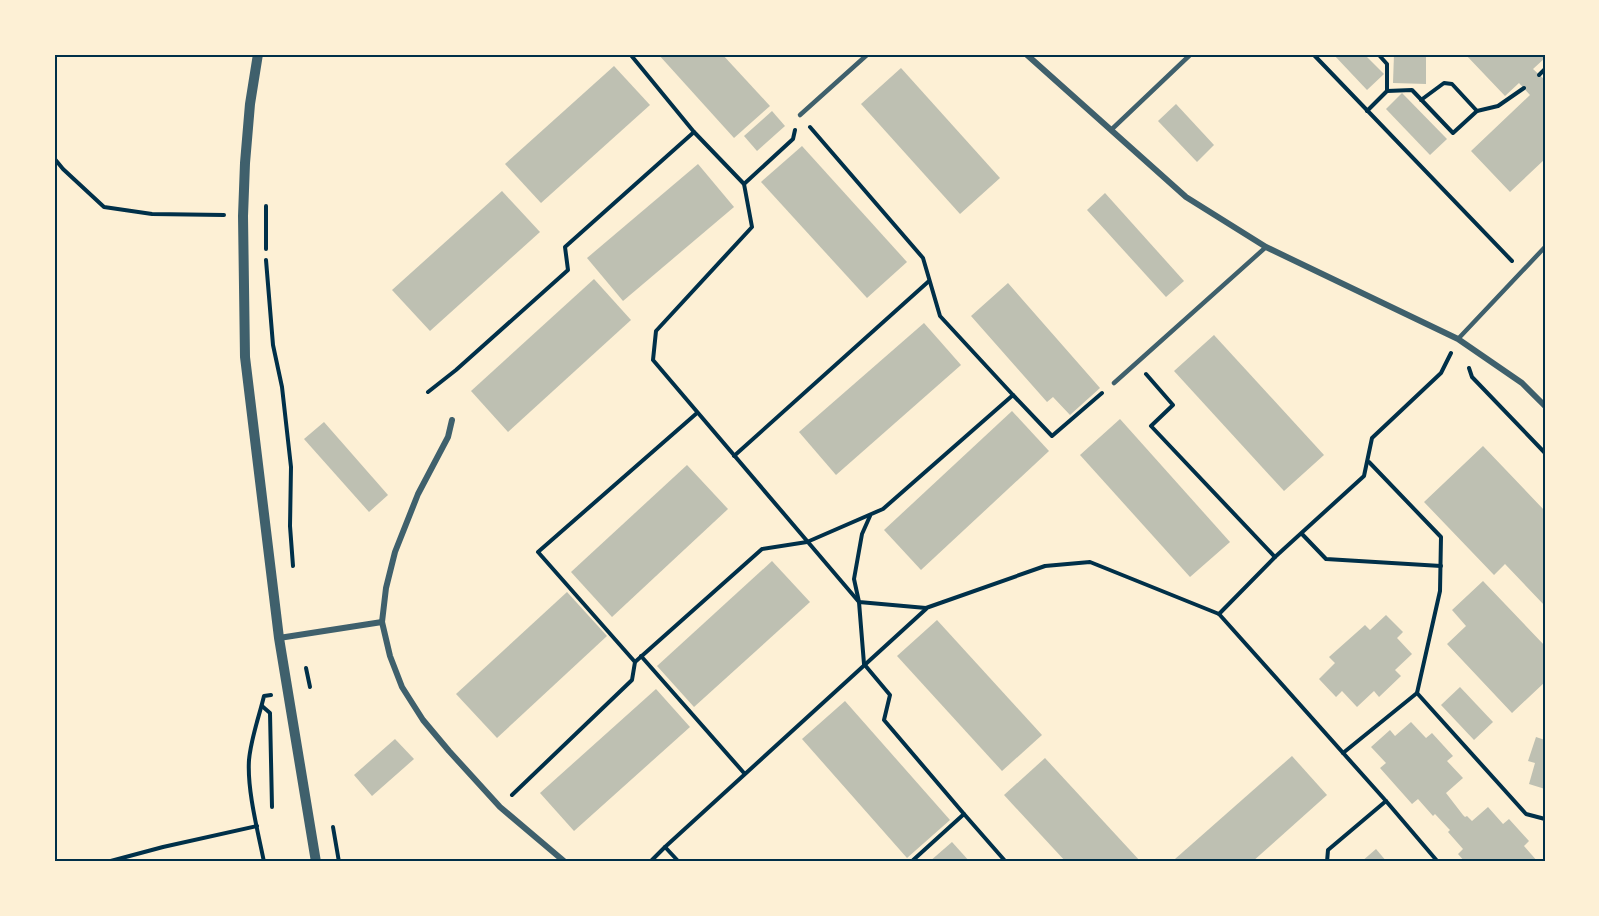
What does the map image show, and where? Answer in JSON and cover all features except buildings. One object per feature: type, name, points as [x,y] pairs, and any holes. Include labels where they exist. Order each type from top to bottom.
[{"type":"street","points":[[258,54],[250,104],[243,216],[245,357],[279,638],[316,862]]},
{"type":"street","points":[[1026,54],[1186,197],[1266,247],[1458,339],[1522,382],[1545,406]]},
{"type":"street","points":[[452,420],[448,437],[418,494],[395,552],[386,588],[382,622],[390,656],[402,687],[423,720],[500,807],[565,862]]},
{"type":"street","points":[[279,638],[382,622]]},
{"type":"lane","points":[[800,115],[868,54]]},
{"type":"lane","points":[[1111,130],[1191,54]]},
{"type":"lane","points":[[1114,383],[1266,247]]},
{"type":"lane","points":[[1458,339],[1545,248]]},
{"type":"path","points":[[630,54],[694,132],[744,184],[752,227],[656,331],[653,360],[860,602],[926,608]]},
{"type":"path","points":[[1313,54],[1521,272]]},
{"type":"path","points":[[1378,54],[1383,56],[1387,64],[1387,91]]},
{"type":"path","points":[[1539,75],[1545,69]]},
{"type":"path","points":[[1421,100],[1444,83],[1452,84],[1477,111]]},
{"type":"path","points":[[1367,111],[1387,91],[1412,90],[1453,133],[1477,111],[1498,106],[1524,88]]},
{"type":"path","points":[[744,184],[793,139],[800,115]]},
{"type":"path","points":[[800,115],[922,258],[939,316],[1052,436],[1114,383]]},
{"type":"path","points":[[428,392],[568,270],[565,247],[694,132]]},
{"type":"path","points":[[54,158],[104,207],[152,214],[192,213],[243,216]]},
{"type":"path","points":[[266,196],[266,261],[273,345],[282,387],[291,467],[290,526],[293,567]]},
{"type":"path","points":[[734,456],[929,281]]},
{"type":"path","points":[[1458,339],[1472,377],[1545,453]]},
{"type":"path","points":[[1219,614],[1275,557],[1364,476],[1372,438],[1441,373],[1458,339]]},
{"type":"path","points":[[1136,363],[1173,405],[1151,426],[1275,557]]},
{"type":"path","points":[[500,807],[632,680],[635,662],[641,656],[762,549],[807,542],[884,510],[1012,395]]},
{"type":"path","points":[[635,662],[538,552],[697,413]]},
{"type":"path","points":[[1343,753],[1417,693],[1440,591],[1441,537],[1368,462]]},
{"type":"path","points":[[870,515],[862,534],[854,579],[860,602],[864,664],[890,695],[884,720],[1006,862]]},
{"type":"path","points":[[1302,534],[1326,559],[1441,566]]},
{"type":"path","points":[[650,862],[744,773],[926,608],[1045,566],[1090,562],[1219,614],[1438,862]]},
{"type":"path","points":[[297,636],[308,672],[311,698]]},
{"type":"path","points":[[641,656],[744,773]]},
{"type":"path","points":[[264,862],[249,762],[252,740],[264,696],[287,692]]},
{"type":"path","points":[[1417,693],[1526,814],[1545,819]]},
{"type":"path","points":[[262,706],[270,713],[272,807]]},
{"type":"path","points":[[1327,862],[1328,850],[1386,801]]},
{"type":"path","points":[[911,862],[964,814]]},
{"type":"path","points":[[331,816],[339,862]]},
{"type":"path","points":[[108,862],[257,826]]},
{"type":"path","points":[[665,847],[679,862]]}]
